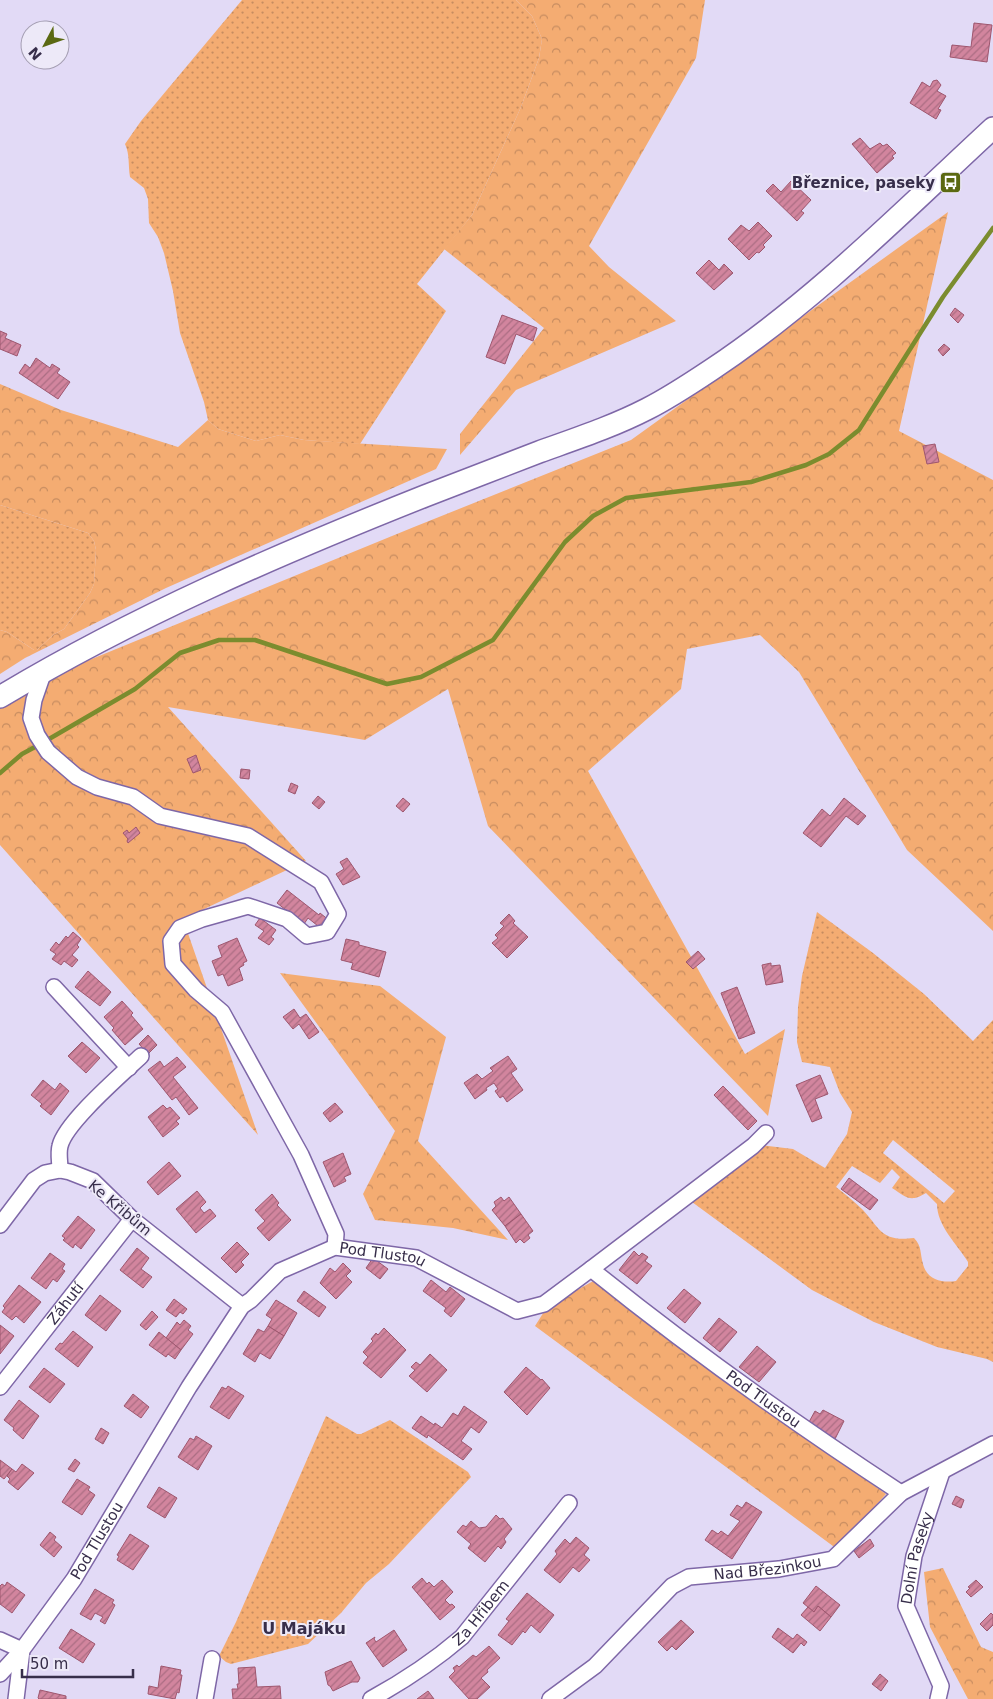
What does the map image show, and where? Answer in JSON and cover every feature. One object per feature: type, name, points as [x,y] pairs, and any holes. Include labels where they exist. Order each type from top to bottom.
[{"type":"main road","points":[[0,697],[44,671],[145,617],[266,561],[427,495],[623,420],[663,400],[759,337],[823,286],[993,128]]},
{"type":"street","points":[[44,671],[30,718],[36,735],[48,752],[77,777],[97,787],[134,797],[160,816],[248,836],[321,882],[338,914],[327,932],[307,936],[287,919],[248,906],[202,919],[180,928],[171,940],[173,964],[196,990],[222,1012],[302,1155],[336,1234],[335,1248]]},
{"type":"street","points":[[54,987],[128,1068]]},
{"type":"street","points":[[0,1225],[34,1180],[45,1173],[60,1170],[60,1146],[65,1136],[80,1116],[141,1056]]},
{"type":"street","points":[[591,1269],[753,1146],[766,1133]]},
{"type":"street","name":"Ke Křibům","points":[[60,1170],[93,1181],[132,1219],[242,1306]]},
{"type":"street","name":"Záhutí","points":[[0,1387],[132,1219]]},
{"type":"street","name":"Pod Tlustou","points":[[16,1699],[22,1650],[74,1579],[188,1387],[242,1306],[251,1300],[280,1271],[335,1248],[416,1258],[517,1311],[544,1304],[591,1269],[722,1370],[831,1447],[901,1493]]},
{"type":"street","name":"Nad Březinkou","points":[[550,1699],[595,1666],[672,1586],[689,1577],[779,1569],[833,1559],[901,1493],[993,1444]]},
{"type":"street","name":"Dolní Paseky","points":[[938,1699],[941,1686],[906,1606],[914,1556],[942,1472]]},
{"type":"street","name":"Za Hřibem","points":[[371,1699],[406,1680],[462,1637],[569,1503]]},
{"type":"street","points":[[0,1640],[22,1650],[0,1674]]},
{"type":"street","points":[[204,1699],[212,1659]]},
{"type":"green space","points":[[242,0],[516,0],[532,16],[542,39],[539,58],[521,107],[472,215],[417,284],[446,311],[360,444],[304,440],[280,435],[256,441],[218,429],[208,420],[204,402],[180,333],[164,253],[158,237],[149,223],[148,199],[144,188],[130,177],[125,144],[141,121]]},
{"type":"green space","points":[[516,0],[705,0],[696,58],[589,246],[609,267],[676,321],[516,390],[460,455],[460,434],[544,328],[444,249],[472,215],[521,107],[539,58],[542,39],[532,16]]},
{"type":"green space","points":[[948,212],[899,431],[993,480],[993,931],[907,850],[799,672],[760,635],[687,649],[681,689],[588,771],[745,1054],[785,1029],[768,1116],[488,826],[448,689],[365,740],[168,707],[306,861],[183,919],[258,1135],[0,845],[0,709],[60,672],[631,440]]},
{"type":"green space","points":[[0,384],[61,410],[178,447],[208,420],[218,429],[256,441],[280,435],[304,440],[447,449],[436,469],[166,588],[25,658],[0,674],[0,630],[7,632],[34,650],[37,650],[53,635],[64,629],[90,593],[94,584],[96,550],[94,541],[88,533],[0,505]]},
{"type":"green space","points":[[0,505],[88,533],[94,541],[96,550],[94,584],[90,593],[64,629],[53,635],[37,650],[34,650],[7,632],[0,630]]},
{"type":"green space","points":[[817,912],[873,953],[924,994],[973,1041],[993,1020],[993,1362],[937,1347],[874,1322],[812,1290],[692,1202],[760,1145],[793,1149],[825,1168],[847,1134],[852,1112],[840,1093],[830,1067],[802,1062],[797,1042],[798,1007],[802,976]],"holes":[[[893,1140],[955,1191],[944,1203],[883,1153]],[[852,1166],[880,1183],[892,1169],[900,1177],[892,1188],[908,1198],[916,1198],[926,1193],[937,1204],[940,1220],[968,1262],[968,1266],[956,1281],[940,1281],[928,1274],[922,1260],[920,1247],[914,1238],[895,1238],[883,1233],[854,1201],[836,1187]]]},
{"type":"green space","points":[[280,973],[380,986],[446,1037],[418,1141],[508,1240],[453,1228],[375,1220],[363,1194],[395,1131]]},
{"type":"green space","points":[[595,1280],[718,1375],[886,1494],[837,1549],[535,1326],[547,1307]]},
{"type":"green space","points":[[326,1416],[357,1434],[361,1434],[390,1420],[468,1472],[471,1477],[389,1564],[366,1583],[341,1613],[308,1644],[231,1664],[219,1656],[236,1622]]},
{"type":"green space","points":[[943,1568],[981,1647],[993,1652],[993,1699],[968,1699],[930,1627],[924,1572]]},
{"type":"building","points":[[974,23],[992,25],[987,62],[950,57],[952,45],[971,47]]},
{"type":"building","points":[[937,80],[941,85],[937,91],[946,96],[938,109],[941,110],[936,119],[910,103],[922,82],[930,87],[933,81]]},
{"type":"building","points":[[860,138],[870,149],[880,143],[883,146],[887,144],[896,153],[892,156],[894,158],[877,173],[852,144]]},
{"type":"building","points":[[791,181],[811,200],[801,211],[804,213],[797,221],[766,191],[773,184],[781,192]]},
{"type":"building","points":[[758,222],[772,236],[763,245],[765,247],[749,260],[728,239],[741,225],[749,231]]},
{"type":"building","points":[[709,260],[719,270],[724,264],[733,273],[714,290],[696,273]]},
{"type":"building","points":[[955,308],[964,315],[958,323],[950,315]]},
{"type":"building","points":[[502,315],[537,328],[533,341],[516,334],[505,364],[486,357]]},
{"type":"building","points":[[0,331],[7,334],[5,338],[21,345],[17,356],[0,349]]},
{"type":"building","points":[[944,344],[950,349],[943,356],[938,350]]},
{"type":"building","points":[[36,358],[50,368],[52,364],[60,369],[57,373],[70,382],[58,399],[19,373],[25,364],[30,368]]},
{"type":"building","points":[[935,444],[939,462],[927,464],[923,446]]},
{"type":"building","points":[[196,755],[201,770],[193,773],[187,759]]},
{"type":"building","points":[[241,769],[250,770],[249,779],[240,778]]},
{"type":"building","points":[[291,783],[298,786],[295,794],[288,791]]},
{"type":"building","points":[[318,796],[325,802],[319,809],[312,803]]},
{"type":"building","points":[[403,798],[410,804],[403,812],[396,806]]},
{"type":"building","points":[[844,798],[866,816],[858,825],[846,816],[821,847],[803,833],[822,809],[830,816]]},
{"type":"building","points":[[136,827],[140,833],[128,843],[128,839],[123,833],[127,830],[129,833]]},
{"type":"building","points":[[347,858],[360,877],[343,885],[336,874],[344,869],[340,862]]},
{"type":"building","points":[[287,890],[319,915],[320,913],[330,921],[323,930],[308,918],[304,924],[277,903]]},
{"type":"building","points":[[509,914],[515,921],[513,923],[528,937],[507,958],[492,943],[498,938],[495,935],[504,926],[500,923]]},
{"type":"building","points":[[260,918],[276,930],[271,937],[274,939],[269,945],[258,938],[264,931],[255,925]]},
{"type":"building","points":[[73,932],[81,939],[77,945],[79,947],[72,955],[78,960],[72,967],[64,961],[61,965],[52,959],[56,954],[50,950],[56,942],[59,945],[66,936],[68,938]]},
{"type":"building","points":[[237,938],[247,961],[239,968],[243,980],[228,986],[223,974],[218,976],[212,961],[222,957],[218,946]]},
{"type":"building","points":[[346,939],[359,942],[359,945],[386,952],[379,977],[351,969],[353,963],[341,960]]},
{"type":"building","points":[[698,951],[705,959],[693,969],[686,962]]},
{"type":"building","points":[[771,963],[771,966],[780,965],[783,982],[766,985],[762,965]]},
{"type":"building","points":[[88,971],[111,992],[100,1006],[75,987]]},
{"type":"building","points":[[737,987],[755,1033],[739,1039],[721,993]]},
{"type":"building","points":[[122,1001],[133,1013],[131,1015],[143,1029],[125,1045],[104,1017]]},
{"type":"building","points":[[294,1009],[300,1018],[306,1014],[319,1032],[309,1039],[299,1024],[293,1029],[283,1017]]},
{"type":"building","points":[[148,1035],[157,1045],[148,1054],[139,1044]]},
{"type":"building","points":[[82,1042],[100,1058],[86,1073],[68,1056]]},
{"type":"building","points":[[508,1056],[517,1069],[511,1073],[523,1090],[507,1102],[503,1096],[500,1098],[495,1091],[498,1089],[494,1083],[475,1099],[464,1083],[477,1074],[482,1079],[493,1071],[490,1068]]},
{"type":"building","points":[[177,1057],[186,1067],[173,1077],[198,1108],[189,1115],[176,1097],[172,1100],[148,1070],[160,1061],[164,1067]]},
{"type":"building","points":[[820,1075],[828,1094],[815,1099],[822,1118],[812,1122],[796,1085]]},
{"type":"building","points":[[43,1080],[55,1090],[60,1083],[69,1091],[51,1115],[31,1095]]},
{"type":"building","points":[[723,1086],[757,1121],[748,1130],[714,1095]]},
{"type":"building","points":[[335,1103],[343,1112],[330,1122],[323,1113]]},
{"type":"building","points":[[163,1105],[167,1109],[170,1107],[180,1118],[176,1121],[179,1124],[163,1137],[148,1117]]},
{"type":"building","points":[[343,1153],[351,1174],[344,1177],[346,1181],[334,1187],[323,1162]]},
{"type":"building","points":[[169,1162],[181,1176],[158,1195],[147,1182]]},
{"type":"building","points":[[849,1178],[878,1200],[870,1210],[841,1189]]},
{"type":"building","points":[[197,1191],[206,1202],[200,1208],[204,1213],[210,1209],[216,1216],[196,1233],[176,1209]]},
{"type":"building","points":[[272,1194],[279,1203],[277,1205],[291,1220],[269,1241],[257,1228],[265,1221],[255,1210]]},
{"type":"building","points":[[501,1197],[504,1201],[509,1197],[521,1214],[505,1226],[492,1210],[496,1206],[494,1202]]},
{"type":"building","points":[[521,1214],[533,1231],[528,1235],[530,1238],[524,1243],[520,1239],[516,1243],[505,1226]]},
{"type":"building","points":[[78,1216],[95,1230],[81,1249],[75,1244],[73,1248],[63,1240],[65,1238],[62,1236]]},
{"type":"building","points":[[237,1242],[249,1254],[241,1262],[244,1265],[236,1273],[221,1258]]},
{"type":"building","points":[[137,1248],[149,1258],[141,1269],[152,1277],[143,1288],[120,1270]]},
{"type":"building","points":[[634,1251],[639,1256],[642,1253],[648,1257],[645,1261],[652,1266],[637,1284],[619,1270]]},
{"type":"building","points":[[50,1253],[65,1264],[62,1269],[65,1271],[57,1282],[53,1279],[46,1289],[31,1278]]},
{"type":"building","points":[[373,1258],[388,1269],[380,1279],[366,1268]]},
{"type":"building","points":[[343,1263],[351,1271],[346,1276],[352,1282],[336,1299],[320,1283],[330,1268],[335,1272]]},
{"type":"building","points":[[431,1280],[446,1292],[450,1287],[465,1299],[451,1317],[444,1311],[446,1308],[423,1291]]},
{"type":"building","points":[[19,1285],[41,1302],[24,1323],[16,1316],[12,1320],[2,1312],[5,1308],[3,1306]]},
{"type":"building","points":[[684,1289],[701,1303],[685,1323],[667,1308]]},
{"type":"building","points":[[304,1291],[326,1307],[319,1317],[297,1301]]},
{"type":"building","points":[[100,1295],[121,1311],[106,1331],[85,1315]]},
{"type":"building","points":[[174,1299],[187,1309],[183,1314],[180,1312],[176,1317],[166,1310]]},
{"type":"building","points":[[276,1300],[297,1313],[284,1336],[268,1326],[272,1319],[266,1315]]},
{"type":"building","points":[[152,1311],[158,1317],[146,1330],[140,1325]]},
{"type":"building","points":[[719,1318],[737,1332],[720,1352],[703,1338]]},
{"type":"building","points":[[184,1320],[191,1326],[188,1330],[193,1334],[181,1350],[166,1338],[177,1322],[180,1325]]},
{"type":"building","points":[[0,1325],[14,1336],[0,1354]]},
{"type":"building","points":[[268,1326],[284,1336],[270,1359],[260,1353],[255,1362],[243,1354],[258,1329],[264,1332]]},
{"type":"building","points":[[384,1328],[406,1350],[381,1378],[363,1363],[368,1357],[363,1352],[373,1341],[371,1339],[376,1333],[378,1335]]},
{"type":"building","points":[[73,1331],[93,1347],[78,1367],[55,1349]]},
{"type":"building","points":[[159,1332],[181,1350],[175,1359],[168,1354],[166,1357],[149,1345]]},
{"type":"building","points":[[757,1346],[776,1362],[759,1382],[739,1367]]},
{"type":"building","points":[[430,1354],[447,1370],[427,1392],[409,1376],[415,1370],[411,1367],[416,1362],[420,1365]]},
{"type":"building","points":[[526,1367],[542,1379],[550,1388],[527,1415],[504,1392]]},
{"type":"building","points":[[44,1368],[65,1384],[50,1403],[29,1387]]},
{"type":"building","points":[[228,1386],[244,1396],[229,1419],[210,1407],[222,1387],[226,1389]]},
{"type":"building","points":[[133,1394],[149,1407],[141,1418],[124,1406]]},
{"type":"building","points":[[19,1400],[39,1416],[23,1439],[4,1420]]},
{"type":"building","points":[[464,1406],[487,1422],[479,1433],[471,1427],[461,1441],[472,1449],[463,1460],[428,1435],[427,1438],[412,1428],[421,1416],[442,1428],[453,1413],[458,1416]]},
{"type":"building","points":[[823,1410],[844,1421],[835,1439],[813,1428],[814,1425],[809,1422],[815,1411],[820,1414]]},
{"type":"building","points":[[101,1428],[109,1433],[103,1444],[95,1439]]},
{"type":"building","points":[[196,1436],[212,1446],[198,1470],[178,1457],[190,1438],[194,1440]]},
{"type":"building","points":[[75,1459],[80,1463],[74,1472],[68,1469]]},
{"type":"building","points":[[0,1460],[12,1469],[4,1479],[0,1476]]},
{"type":"building","points":[[22,1464],[34,1473],[18,1490],[8,1482],[10,1479],[7,1476],[12,1469],[16,1472]]},
{"type":"building","points":[[77,1479],[90,1487],[88,1490],[95,1495],[82,1515],[62,1502]]},
{"type":"building","points":[[159,1487],[177,1498],[165,1518],[147,1507]]},
{"type":"building","points":[[956,1496],[964,1500],[961,1508],[952,1504]]},
{"type":"building","points":[[746,1502],[762,1512],[732,1559],[705,1540],[712,1530],[718,1534],[721,1531],[728,1536],[740,1521],[730,1515],[737,1505],[742,1508]]},
{"type":"building","points":[[496,1515],[500,1519],[503,1518],[512,1529],[504,1539],[506,1542],[501,1549],[498,1546],[485,1562],[468,1548],[471,1544],[457,1532],[463,1525],[466,1527],[471,1521],[479,1528],[486,1527]]},
{"type":"building","points":[[50,1532],[56,1537],[54,1540],[62,1547],[54,1557],[40,1545]]},
{"type":"building","points":[[130,1534],[149,1546],[133,1570],[117,1560],[119,1556],[117,1555]]},
{"type":"building","points":[[576,1537],[589,1548],[584,1555],[590,1560],[579,1572],[573,1567],[560,1583],[544,1570],[557,1554],[555,1551],[565,1539],[570,1544]]},
{"type":"building","points":[[870,1539],[874,1546],[859,1558],[854,1551]]},
{"type":"building","points":[[422,1578],[427,1584],[429,1582],[434,1587],[442,1580],[453,1592],[445,1600],[455,1607],[440,1620],[412,1587]]},
{"type":"building","points":[[976,1580],[983,1587],[971,1597],[966,1592],[970,1588],[968,1587]]},
{"type":"building","points":[[7,1582],[25,1595],[12,1613],[0,1604],[0,1586],[2,1584],[5,1586]]},
{"type":"building","points":[[816,1586],[840,1605],[831,1617],[818,1606],[814,1612],[803,1603]]},
{"type":"building","points":[[95,1589],[114,1600],[112,1603],[115,1605],[105,1624],[100,1621],[103,1617],[95,1613],[91,1620],[80,1614]]},
{"type":"building","points":[[527,1593],[554,1615],[540,1633],[531,1625],[525,1633],[523,1631],[512,1645],[498,1635],[509,1621],[506,1619]]},
{"type":"building","points":[[818,1606],[831,1617],[820,1631],[801,1615],[808,1607],[814,1612]]},
{"type":"building","points":[[991,1613],[993,1615],[993,1625],[987,1631],[980,1624]]},
{"type":"building","points":[[681,1620],[694,1632],[676,1650],[672,1646],[667,1651],[658,1642]]},
{"type":"building","points":[[778,1628],[793,1639],[797,1634],[807,1642],[804,1646],[801,1643],[793,1653],[772,1637]]},
{"type":"building","points":[[71,1629],[95,1644],[83,1663],[59,1648]]},
{"type":"building","points":[[394,1630],[407,1650],[383,1667],[366,1643],[375,1637],[376,1642]]},
{"type":"building","points":[[489,1646],[500,1658],[481,1678],[490,1687],[477,1699],[469,1699],[449,1677],[455,1671],[453,1668],[457,1665],[459,1667],[473,1655],[476,1657]]},
{"type":"building","points":[[351,1661],[360,1678],[358,1682],[352,1682],[333,1691],[328,1685],[325,1672]]},
{"type":"building","points":[[161,1666],[181,1670],[179,1693],[177,1692],[175,1699],[148,1694],[149,1686],[158,1688]]},
{"type":"building","points":[[255,1667],[257,1687],[280,1686],[281,1699],[233,1699],[232,1689],[238,1689],[237,1684],[239,1684],[238,1668]]},
{"type":"building","points":[[880,1674],[888,1681],[881,1691],[872,1684]]},
{"type":"building","points":[[40,1690],[66,1696],[66,1699],[39,1699]]},
{"type":"building","points":[[428,1691],[434,1699],[417,1699]]},
{"type":"waterway","points":[[49,739],[135,689],[180,653],[219,640],[255,640],[387,684],[421,677],[493,640],[565,542],[593,516],[626,498],[751,482],[806,465],[829,454],[859,430],[943,297],[993,228]]},
{"type":"waterway","points":[[0,773],[22,754],[35,747]]},
{"type":"place","name":"Březnice, paseky","points":[[951,183]]},
{"type":"district","name":"U Majáku","points":[[304,1628]]}]
